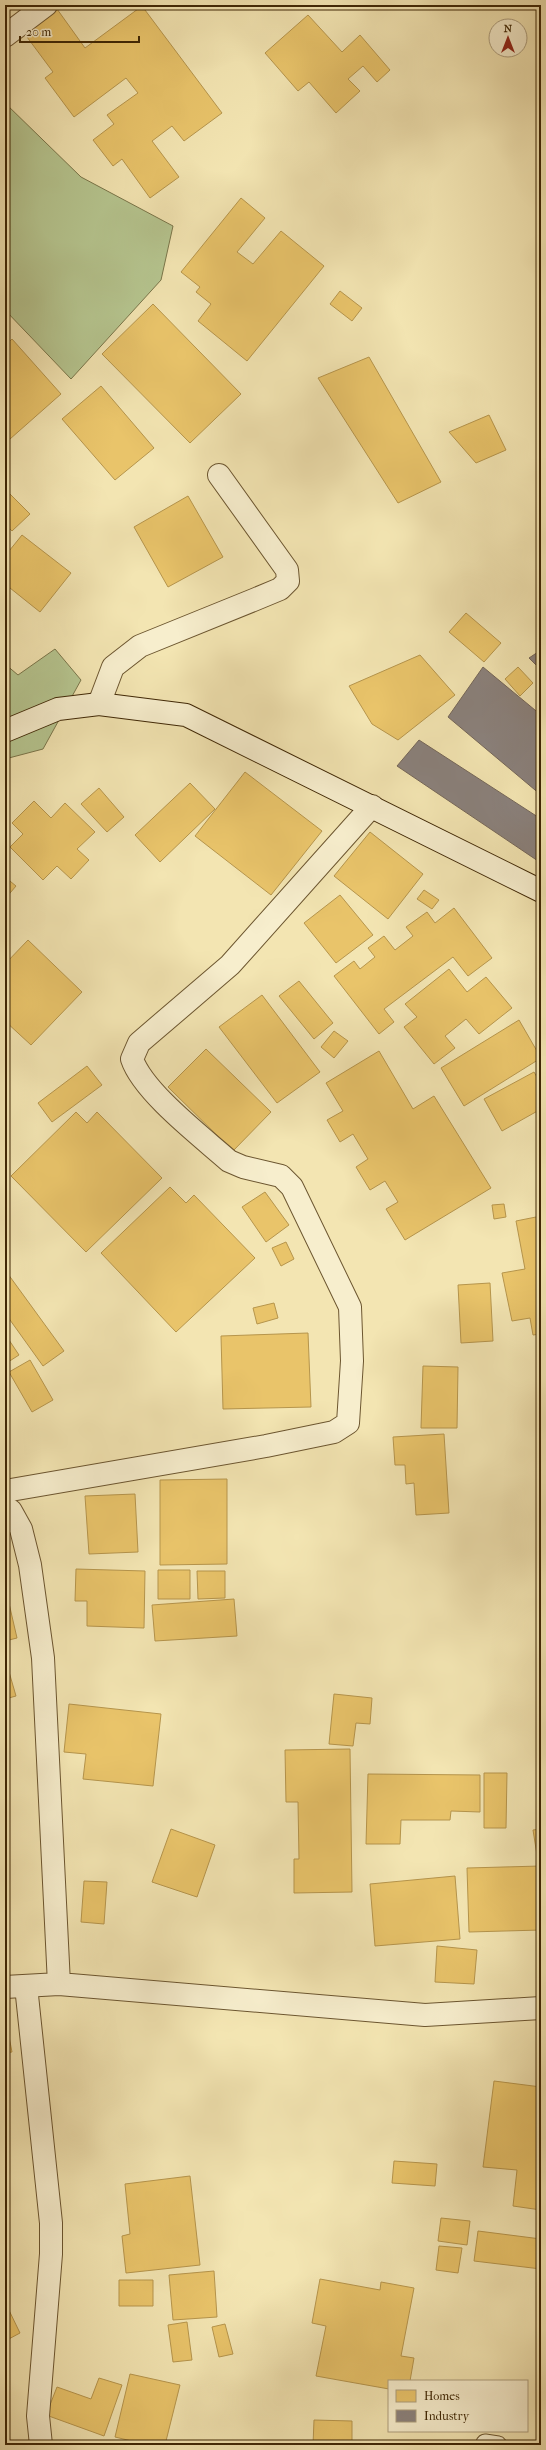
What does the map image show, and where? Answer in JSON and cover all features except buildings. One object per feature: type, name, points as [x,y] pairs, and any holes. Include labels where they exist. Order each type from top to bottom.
[{"type":"street","points":[[5,36],[46,5]]},
{"type":"street","points":[[99,704],[112,667],[140,646],[280,589],[288,581],[286,570],[219,475]]},
{"type":"street","points":[[5,731],[58,709],[99,704],[186,715],[372,806],[541,892]]},
{"type":"street","points":[[5,1491],[266,1446],[334,1432],[348,1423],[352,1361],[350,1307],[292,1187],[280,1176],[243,1167],[229,1161],[153,1091],[135,1069],[132,1059],[139,1043],[230,965],[372,806]]},
{"type":"street","points":[[5,1506],[11,1511],[21,1529],[30,1565],[43,1658],[59,1984]]},
{"type":"street","points":[[41,2445],[38,2416],[50,2261],[51,2223],[16,1987],[59,1984],[425,2015],[541,2008]]},
{"type":"green space","points":[[5,103],[81,177],[173,226],[161,280],[71,379],[5,310]]},
{"type":"green space","points":[[55,649],[81,680],[43,749],[5,759],[5,664],[18,675]]}]
